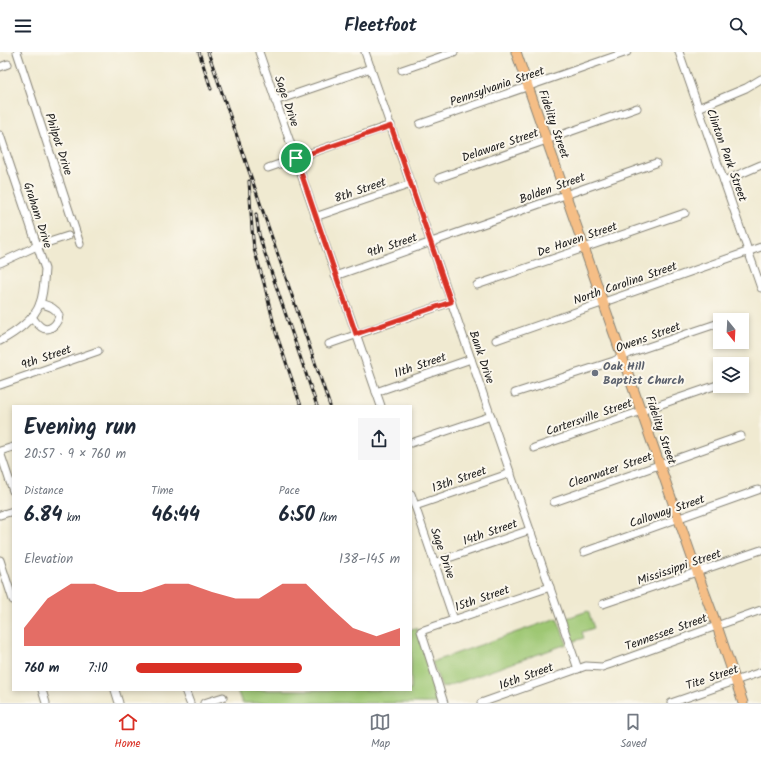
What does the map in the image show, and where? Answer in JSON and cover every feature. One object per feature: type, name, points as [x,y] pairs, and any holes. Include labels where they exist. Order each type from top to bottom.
[{"type":"main road","name":"Fidelity Street","points":[[516,52],[743,703]]},
{"type":"street","name":"Philpot Drive","points":[[17,52],[80,244]]},
{"type":"street","name":"Sage Drive","points":[[259,52],[381,405]]},
{"type":"street","name":"Bank Drive","points":[[365,52],[578,668]]},
{"type":"street","points":[[402,70],[454,52]]},
{"type":"street","name":"Pennsylvania Street","points":[[420,124],[627,52]]},
{"type":"street","name":"Clinton Park Street","points":[[678,52],[761,288]]},
{"type":"street","points":[[0,67],[8,64]]},
{"type":"street","points":[[275,101],[371,68]]},
{"type":"street","points":[[698,108],[746,88],[761,79]]},
{"type":"street","name":"Delaware Street","points":[[439,178],[637,108]]},
{"type":"street","points":[[268,168],[391,126]]},
{"type":"street","name":"Graham Drive","points":[[0,135],[44,268],[44,283],[40,303]]},
{"type":"street","points":[[0,163],[8,160]]},
{"type":"street","name":"Bolden Street","points":[[456,234],[565,194],[656,163]]},
{"type":"street","points":[[724,181],[761,165]]},
{"type":"street","name":"8th Street","points":[[315,217],[411,184]]},
{"type":"street","name":"De Haven Street","points":[[477,285],[685,213]]},
{"type":"street","name":"9th Street","points":[[335,276],[456,234]]},
{"type":"street","points":[[0,263],[37,246],[68,236]]},
{"type":"street","name":"North Carolina Street","points":[[496,340],[761,247]]},
{"type":"street","points":[[329,344],[451,302]]},
{"type":"street","points":[[0,341],[32,317],[40,303],[54,308],[59,315],[53,327],[44,328],[40,327],[32,317]]},
{"type":"street","name":"Owens Street","points":[[515,393],[614,361],[630,353],[713,325]]},
{"type":"street","name":"9th Street","points":[[0,385],[98,351]]},
{"type":"street","name":"11th Street","points":[[376,392],[471,359]]},
{"type":"street","name":"Cartersville Street","points":[[534,448],[713,386]]},
{"type":"street","points":[[412,443],[491,416]]},
{"type":"street","name":"Clearwater Street","points":[[554,502],[741,436]]},
{"type":"street","points":[[12,447],[0,452],[12,488]]},
{"type":"street","name":"13th Street","points":[[415,506],[510,473]]},
{"type":"street","name":"Calloway Street","points":[[584,552],[758,490]]},
{"type":"street","name":"Sage Drive","points":[[412,497],[454,620]]},
{"type":"street","points":[[0,515],[12,511]]},
{"type":"street","name":"14th Street","points":[[434,563],[530,530]]},
{"type":"street","name":"Mississippi Street","points":[[603,604],[761,550]]},
{"type":"street","points":[[0,560],[12,597]]},
{"type":"street","name":"15th Street","points":[[444,703],[421,631],[550,587]]},
{"type":"street","name":"Tennessee Street","points":[[578,668],[586,666],[602,667],[761,610]]},
{"type":"street","name":"16th Street","points":[[481,703],[578,668]]},
{"type":"street","name":"Tite Street","points":[[671,703],[761,672]]},
{"type":"street","points":[[42,691],[46,703]]},
{"type":"street","points":[[114,691],[119,703]]},
{"type":"street","points":[[185,691],[190,703]]},
{"type":"street","points":[[204,703],[223,697]]},
{"type":"green space","points":[[588,611],[594,628],[582,632],[584,638],[572,642],[564,619]]},
{"type":"green space","points":[[557,618],[567,644],[442,688],[432,662]]},
{"type":"green space","points":[[416,628],[442,703],[242,703],[237,691],[412,691],[412,629]]},
{"type":"railway","points":[[199,52],[211,89]]},
{"type":"railway","points":[[208,52],[330,405]]},
{"type":"railway","points":[[249,181],[254,249],[276,333],[301,405]]},
{"type":"railway","points":[[256,214],[263,248],[317,405]]},
{"type":"place","name":"Oak Hill Baptist Church","points":[[595,373]]},
{"type":"route","points":[[391,126],[451,302],[356,334],[296,158],[391,126]]}]
